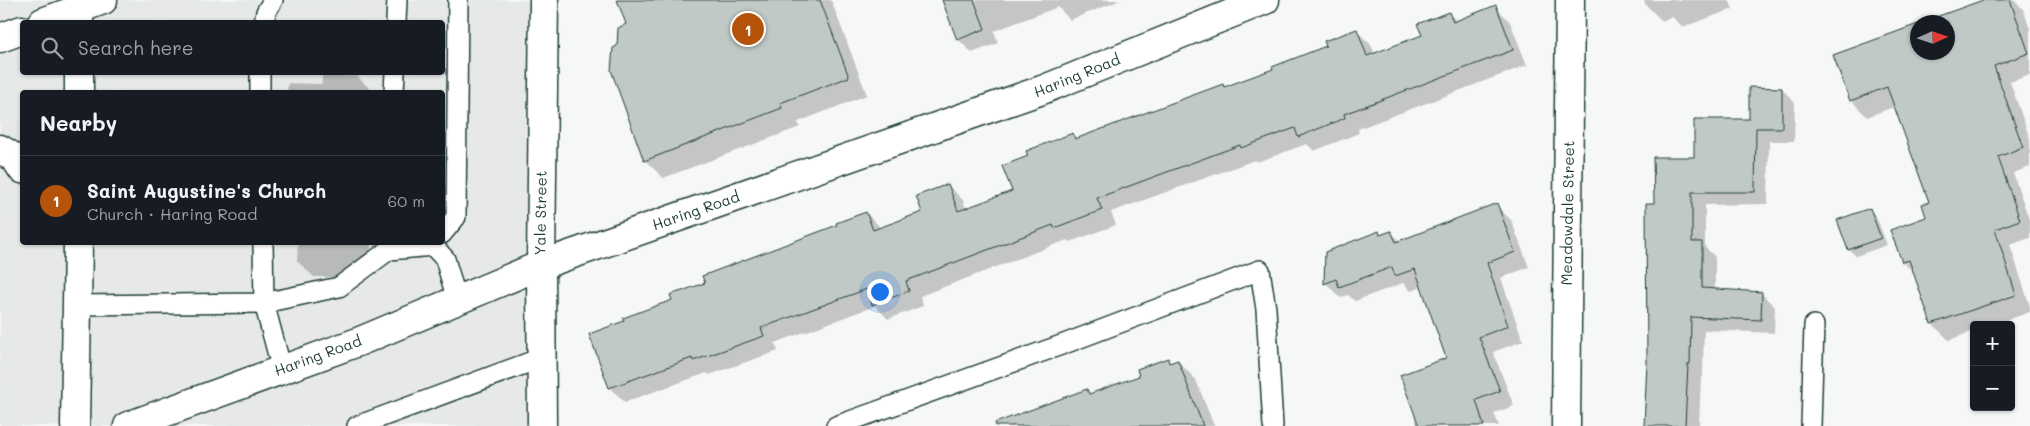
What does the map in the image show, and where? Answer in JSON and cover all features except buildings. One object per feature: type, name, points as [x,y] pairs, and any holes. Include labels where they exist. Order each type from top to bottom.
[{"type":"street","name":"Yale Street","points":[[542,426],[541,265],[544,0]]},
{"type":"street","name":"Haring Road","points":[[128,426],[358,342],[541,265],[1042,90],[1265,0]]},
{"type":"street","name":"Meadowdale Street","points":[[1566,426],[1570,0]]},
{"type":"street","points":[[48,20],[85,8]]},
{"type":"street","points":[[0,38],[20,31]]},
{"type":"street","points":[[79,75],[79,90]]},
{"type":"street","points":[[0,148],[15,158],[20,166]]},
{"type":"street","points":[[63,245],[78,292]]},
{"type":"street","points":[[75,426],[78,245]]},
{"type":"lane","points":[[264,20],[266,12],[273,0]]},
{"type":"lane","points":[[396,20],[397,0]]},
{"type":"lane","points":[[445,231],[456,217],[458,0]]},
{"type":"lane","points":[[260,75],[260,90]]},
{"type":"lane","points":[[394,90],[395,75]]},
{"type":"lane","points":[[263,245],[264,303],[282,370]]},
{"type":"lane","points":[[439,245],[445,259],[457,300]]},
{"type":"lane","points":[[78,292],[264,303],[339,287],[389,246]]},
{"type":"lane","points":[[836,426],[1064,344],[1260,270],[1266,309],[1273,426]]},
{"type":"lane","points":[[1811,426],[1814,325]]},
{"type":"lane","points":[[357,426],[542,358]]},
{"type":"shaded area","points":[[0,0],[537,0],[527,426],[0,426]]},
{"type":"place","name":"Saint Augustine's Church","points":[[748,29]]}]
